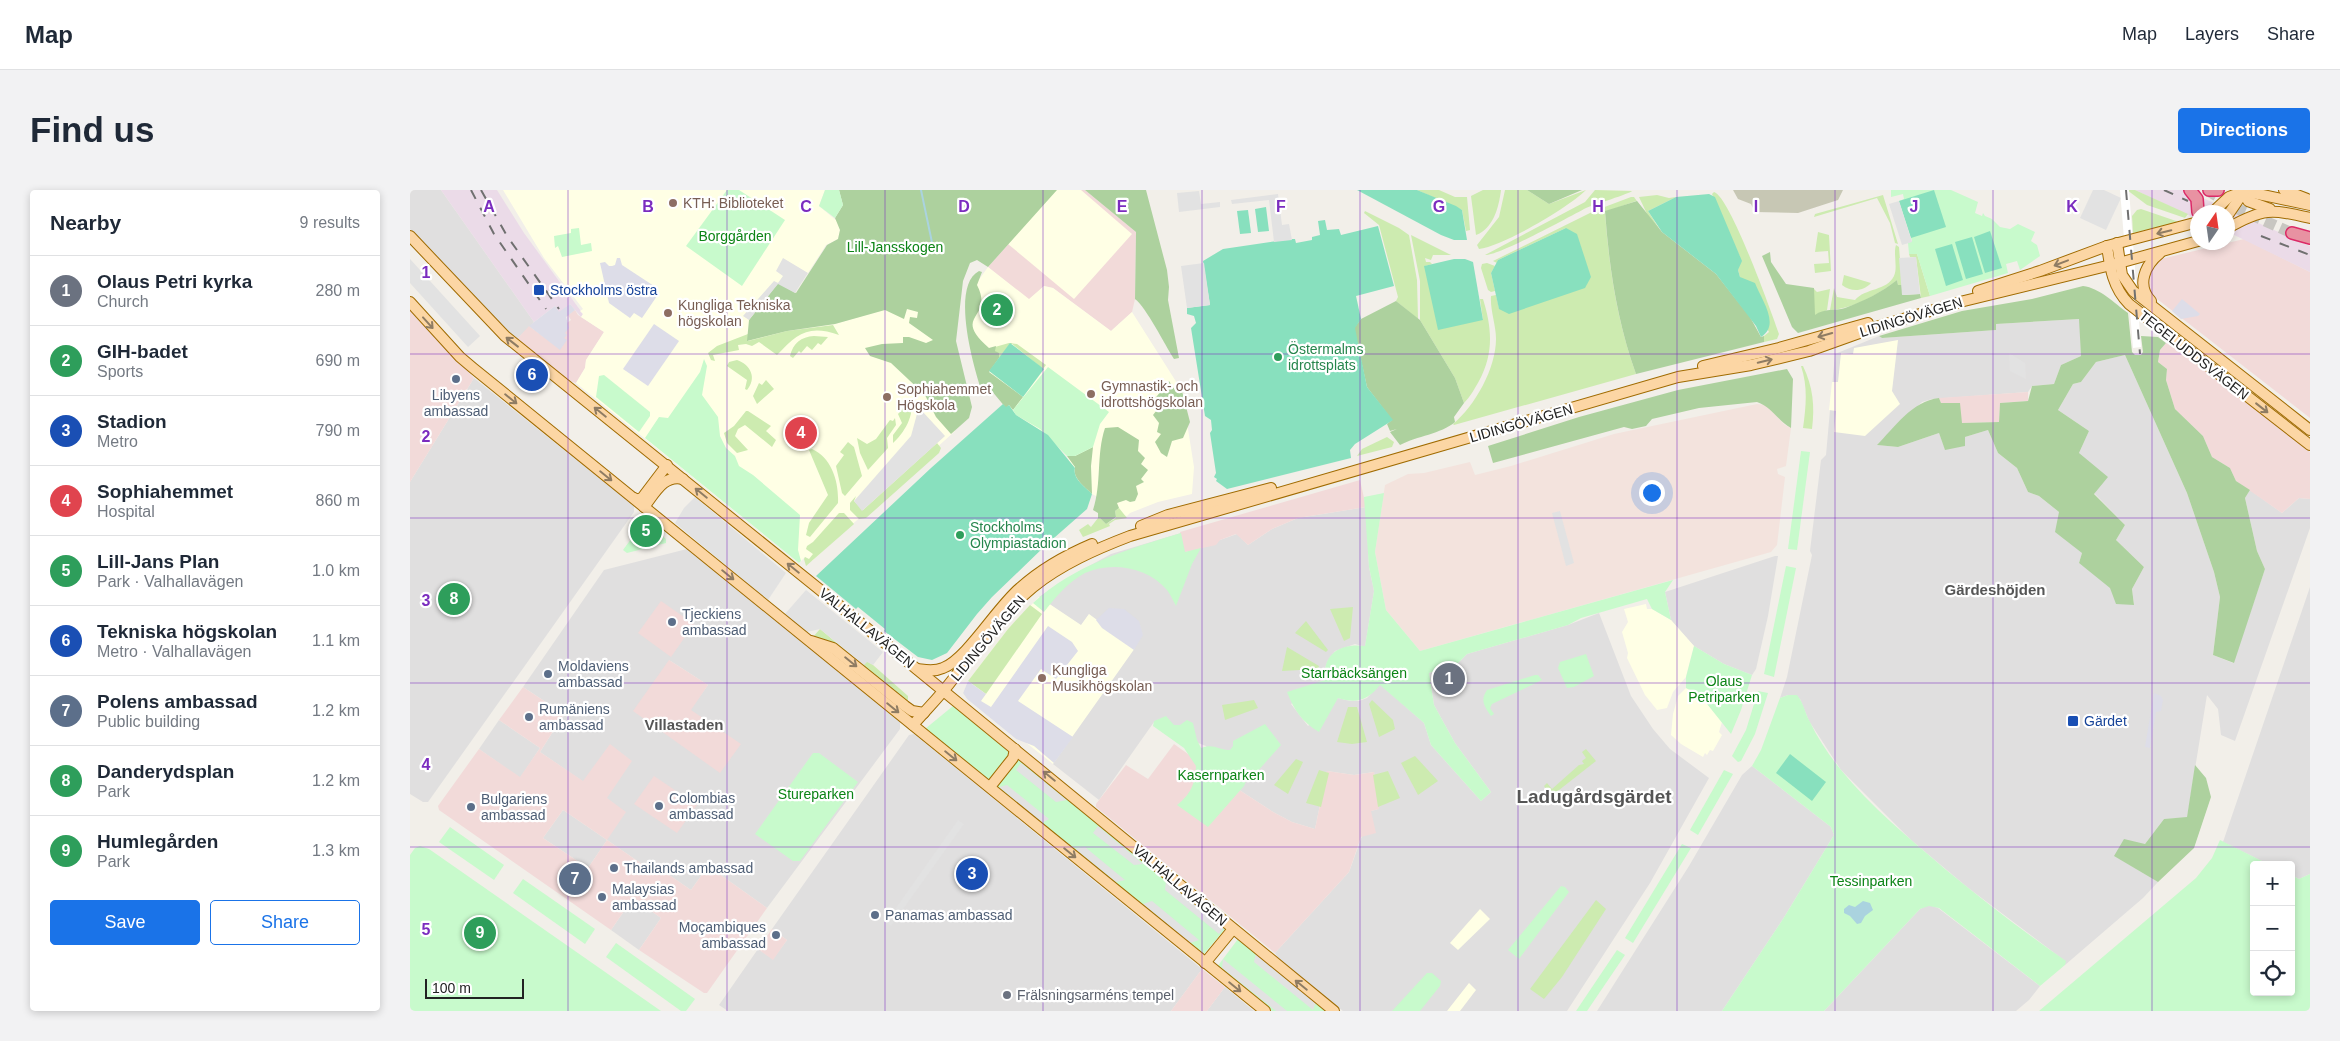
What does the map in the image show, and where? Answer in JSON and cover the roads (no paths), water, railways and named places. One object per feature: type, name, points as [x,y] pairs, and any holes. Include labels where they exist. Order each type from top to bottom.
[{"type":"highway","points":[[2190,190],[2197,199],[2197,205]]},
{"type":"highway","points":[[2209,190],[2218,190]]},
{"type":"highway","points":[[2292,233],[2310,238]]},
{"type":"main road","points":[[2284,190],[2310,200]]},
{"type":"main road","points":[[2223,205],[2239,193],[2310,205]]},
{"type":"main road","points":[[2239,193],[2254,204],[2278,212],[2310,218]]},
{"type":"main road","points":[[2233,205],[2239,193]]},
{"type":"main road","points":[[2235,224],[2255,214],[2278,212]]},
{"type":"main road","name":"LIDINGÖVÄGEN","points":[[913,725],[944,691],[1013,605],[1048,576],[1078,559],[1123,539],[1210,508],[1678,377],[1751,365],[1794,349],[2016,279],[2107,246],[2190,220]]},
{"type":"main road","name":"VALHALLAVÄGEN","points":[[410,236],[502,333],[667,465],[1334,1011]]},
{"type":"main road","name":"TEGELUDDSVÄGEN","points":[[2118,243],[2114,264],[2116,286],[2123,298],[2187,350],[2310,444]]},
{"type":"main road","name":"LIDINGÖVÄGEN","points":[[1794,349],[1956,304],[2190,243]]},
{"type":"main road","name":"TEGELUDDSVÄGEN","points":[[2107,246],[2114,264],[2127,284],[2209,352],[2310,430]]},
{"type":"main road","points":[[2157,310],[2144,292],[2142,282],[2149,265],[2163,251]]},
{"type":"main road","points":[[410,302],[460,357],[1265,1011]]},
{"type":"main road","points":[[2187,350],[2194,340]]},
{"type":"main road","points":[[2202,361],[2209,352]]},
{"type":"main road","points":[[634,498],[642,498],[667,465]]},
{"type":"main road","points":[[644,507],[666,480],[684,479]]},
{"type":"main road","name":"LIDINGÖVÄGEN","points":[[917,669],[934,671],[953,662],[1009,598],[1032,578],[1061,559],[1168,515],[1210,508]]},
{"type":"main road","points":[[809,640],[823,643],[833,648],[905,706],[912,711],[924,713]]},
{"type":"main road","points":[[990,787],[1013,758],[1015,749]]},
{"type":"main road","points":[[1205,963],[1233,929]]},
{"type":"water","points":[[1863,901],[1870,903],[1873,910],[1865,916],[1861,923],[1857,924],[1850,916],[1844,913],[1844,909],[1849,905],[1855,907]]},
{"type":"waterway","points":[[921,190],[934,252]]},
{"type":"tunnel","points":[[2207,190],[2238,209],[2292,233]]},
{"type":"railway","points":[[471,190],[494,234],[546,309]]},
{"type":"railway","points":[[481,190],[507,236],[559,309]]},
{"type":"railway","points":[[2126,190],[2140,354]]},
{"type":"railway","points":[[2164,190],[2188,201]]},
{"type":"railway","points":[[2261,236],[2310,255]]},
{"type":"place","name":"KTH: Biblioteket","points":[[673,203]]},
{"type":"place","name":"Stockholms östra","points":[[539,290]]},
{"type":"place","name":"GIH-badet","points":[[997,310]]},
{"type":"place","name":"Kungliga Tekniska högskolan","points":[[668,313]]},
{"type":"place","name":"Östermalms idrottsplats","points":[[1278,357]]},
{"type":"place","name":"Tekniska högskolan","points":[[532,375]]},
{"type":"place","name":"Libyens ambassad","points":[[456,379]]},
{"type":"place","name":"Gymnastik- och idrottshögskolan","points":[[1091,394]]},
{"type":"place","name":"Sophiahemmet Högskola","points":[[887,397]]},
{"type":"place","name":"Sophiahemmet","points":[[801,433]]},
{"type":"place","name":"Lill-Jans Plan","points":[[646,531]]},
{"type":"place","name":"Stockholms Olympiastadion","points":[[960,535]]},
{"type":"place","name":"Danderydsplan","points":[[454,599]]},
{"type":"place","name":"Tjeckiens ambassad","points":[[672,622]]},
{"type":"place","name":"Moldaviens ambassad","points":[[548,674]]},
{"type":"place","name":"Kungliga Musikhögskolan","points":[[1042,678]]},
{"type":"place","name":"Olaus Petri kyrka","points":[[1449,679]]},
{"type":"place","name":"Rumäniens ambassad","points":[[529,717]]},
{"type":"place","name":"Gärdet","points":[[2073,721]]},
{"type":"place","name":"Colombias ambassad","points":[[659,806]]},
{"type":"place","name":"Bulgariens ambassad","points":[[471,807]]},
{"type":"place","name":"Thailands ambassad","points":[[614,868]]},
{"type":"place","name":"Stadion","points":[[972,874]]},
{"type":"place","name":"Polens ambassad","points":[[575,879]]},
{"type":"place","name":"Malaysias ambassad","points":[[602,897]]},
{"type":"place","name":"Panamas ambassad","points":[[875,915]]},
{"type":"place","name":"Humlegården","points":[[480,933]]},
{"type":"place","name":"Moçambiques ambassad","points":[[776,935]]},
{"type":"place","name":"Frälsningsarméns tempel","points":[[1007,995]]},
{"type":"district","name":"Gärdeshöjden","points":[[1995,589]]},
{"type":"district","name":"Villastaden","points":[[684,724]]},
{"type":"district","name":"Ladugårdsgärdet","points":[[1594,796]]},
{"type":"park label","name":"Borggården","points":[[735,236]]},
{"type":"park label","name":"Lill-Jansskogen","points":[[895,247]]},
{"type":"park label","name":"Starrbäcksängen","points":[[1354,673]]},
{"type":"park label","name":"Olaus Petriparken","points":[[1724,690]]},
{"type":"park label","name":"Kasernparken","points":[[1221,775]]},
{"type":"park label","name":"Stureparken","points":[[816,794]]},
{"type":"park label","name":"Tessinparken","points":[[1871,881]]}]
